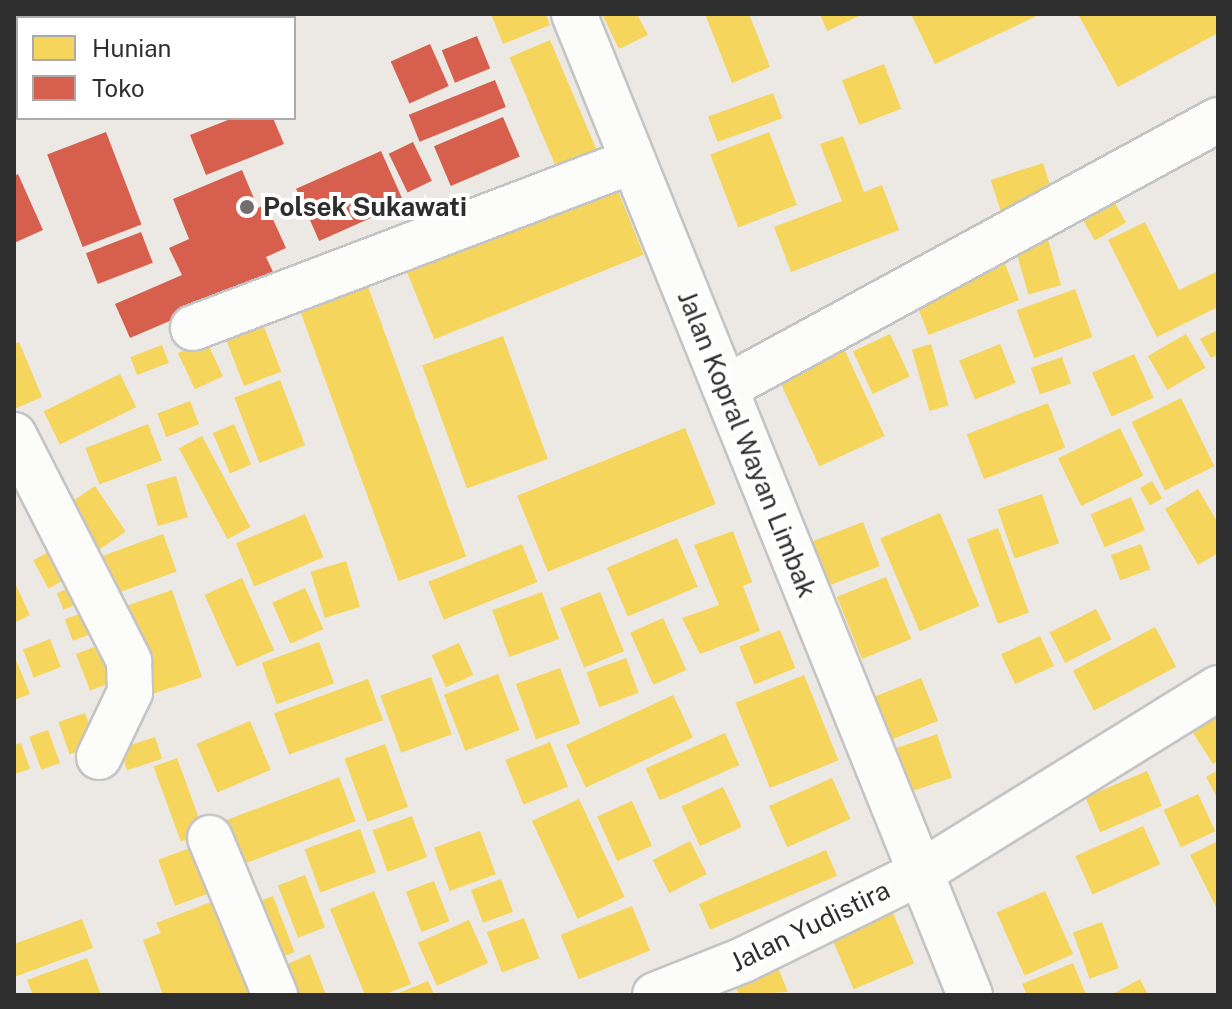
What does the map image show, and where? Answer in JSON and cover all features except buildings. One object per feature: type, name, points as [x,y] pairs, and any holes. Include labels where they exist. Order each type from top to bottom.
[{"type":"street","name":"Jalan Kopral Wayan Limbak","points":[[574,14],[970,995]]},
{"type":"street","points":[[725,388],[1218,120]]},
{"type":"street","points":[[193,328],[632,161]]},
{"type":"street","points":[[14,435],[129,661],[130,692],[99,757]]},
{"type":"street","name":"Jalan Yudistira","points":[[655,995],[743,960],[920,873],[1218,688]]},
{"type":"street","points":[[210,838],[275,995]]},
{"type":"place","name":"Polsek Sukawati","points":[[247,207]]}]
